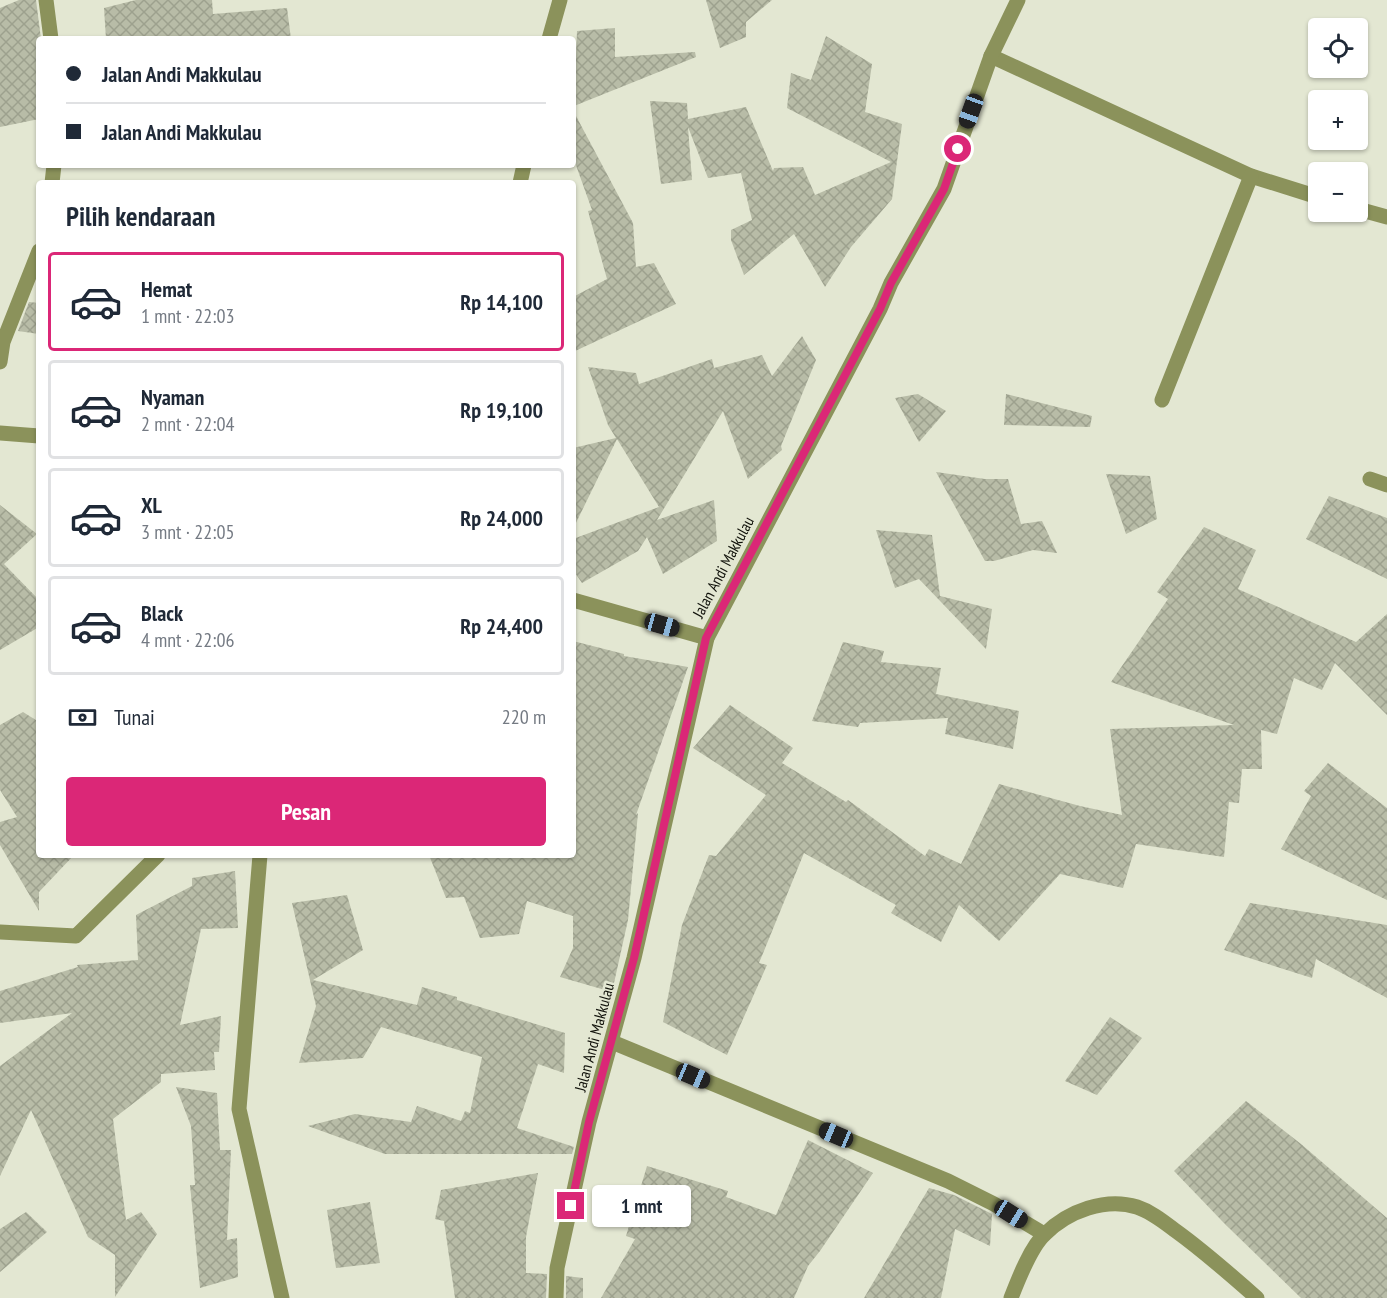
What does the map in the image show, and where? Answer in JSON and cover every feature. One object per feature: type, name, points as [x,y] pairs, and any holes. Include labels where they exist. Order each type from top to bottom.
[{"type":"street","points":[[46,0],[51,36]]},
{"type":"street","points":[[550,36],[560,0]]},
{"type":"street","name":"Jalan Andi Makkulau","points":[[556,1298],[557,1268],[589,1122],[634,958],[706,638],[880,309],[891,283],[944,189],[991,56],[1018,0]]},
{"type":"street","points":[[991,56],[1251,176],[1308,194]]},
{"type":"street","points":[[1162,400],[1251,176]]},
{"type":"street","points":[[1368,211],[1387,217]]},
{"type":"street","points":[[0,362],[3,342],[36,259]]},
{"type":"street","points":[[0,433],[36,436]]},
{"type":"street","points":[[1370,479],[1387,486]]},
{"type":"street","points":[[576,601],[706,638]]},
{"type":"street","points":[[0,932],[76,936],[155,858]]},
{"type":"street","points":[[260,858],[239,1109],[282,1298]]},
{"type":"street","points":[[612,1042],[948,1181],[994,1204],[1044,1234]]},
{"type":"street","points":[[1011,1298],[1021,1272],[1044,1234],[1068,1217],[1092,1206],[1113,1204],[1137,1207],[1155,1216],[1204,1251],[1257,1298]]},
{"type":"building","points":[[19,0],[36,0],[41,36],[36,36],[36,120],[0,127],[0,8]]},
{"type":"building","points":[[136,0],[212,0],[213,14],[287,8],[291,36],[106,36],[104,8]]},
{"type":"building","points":[[706,0],[772,0],[746,22],[746,37],[720,48]]},
{"type":"building","points":[[615,28],[615,57],[695,52],[696,57],[576,105],[577,31]]},
{"type":"building","points":[[826,36],[872,64],[865,112],[902,124],[892,199],[851,247],[825,287],[794,234],[744,275],[731,240],[731,230],[752,220],[741,173],[708,178],[688,127],[692,180],[661,184],[650,101],[687,103],[688,119],[746,107],[773,171],[774,168],[803,167],[815,195],[891,162],[787,108],[791,73],[811,80]]},
{"type":"building","points":[[576,116],[633,223],[636,267],[654,263],[676,304],[576,351],[576,295],[607,279],[588,211],[592,210],[576,165]]},
{"type":"building","points":[[29,302],[36,303],[36,334],[18,331]]},
{"type":"building","points":[[802,336],[816,360],[781,446],[782,450],[748,479],[723,411],[657,520],[714,500],[717,541],[663,574],[647,537],[638,551],[582,583],[576,574],[576,538],[659,507],[617,439],[576,523],[576,447],[616,438],[608,425],[588,367],[636,373],[639,384],[712,359],[714,368],[762,355],[772,376]]},
{"type":"building","points":[[918,394],[946,411],[919,442],[895,398]]},
{"type":"building","points":[[1006,394],[1092,416],[1090,427],[1004,425]]},
{"type":"building","points":[[936,472],[985,479],[1008,479],[1021,524],[1042,521],[1057,553],[1033,550],[994,561],[985,561]]},
{"type":"building","points":[[1106,474],[1150,476],[1157,519],[1126,534]]},
{"type":"building","points":[[1329,496],[1387,518],[1387,579],[1306,539]]},
{"type":"building","points":[[0,505],[36,533],[4,564],[36,597],[36,629],[0,650]]},
{"type":"building","points":[[1204,527],[1256,550],[1238,589],[1356,642],[1387,614],[1387,715],[1335,663],[1322,690],[1294,678],[1277,734],[1261,730],[1262,769],[1242,769],[1239,803],[1229,802],[1224,857],[1136,844],[1123,888],[1060,874],[999,941],[959,905],[941,942],[891,913],[896,905],[804,853],[759,963],[767,965],[727,1055],[663,1022],[682,925],[709,855],[716,856],[766,795],[693,748],[730,705],[793,748],[782,763],[846,802],[848,800],[925,856],[929,849],[961,864],[999,784],[1122,815],[1110,729],[1234,725],[1111,682],[1168,599],[1157,592]]},
{"type":"building","points":[[876,530],[932,535],[940,596],[992,609],[986,649],[919,579],[895,588]]},
{"type":"building","points":[[576,642],[624,654],[624,656],[688,667],[636,815],[638,813],[628,920],[612,992],[560,977],[573,948],[573,916],[527,901],[519,934],[480,938],[464,897],[446,898],[430,858],[576,858]]},
{"type":"building","points":[[843,642],[884,651],[881,662],[941,668],[936,694],[1019,711],[1013,749],[945,734],[948,718],[860,723],[858,727],[812,721]]},
{"type":"building","points":[[23,712],[36,720],[36,858],[71,858],[39,892],[39,911],[0,845],[0,822],[17,817],[0,790],[0,725]]},
{"type":"building","points":[[1328,763],[1387,808],[1387,900],[1281,849],[1311,796],[1304,791]]},
{"type":"building","points":[[235,871],[238,928],[201,929],[180,1025],[221,1016],[219,1052],[214,1052],[215,1070],[161,1074],[161,1082],[113,1119],[126,1220],[141,1212],[157,1234],[115,1297],[115,1255],[88,1237],[31,1110],[0,1176],[0,1066],[72,1013],[0,1023],[0,991],[78,967],[77,965],[138,960],[136,915],[192,886],[192,878]]},
{"type":"building","points":[[347,895],[363,950],[313,980],[417,1005],[422,987],[565,1033],[564,1073],[538,1064],[517,1128],[574,1147],[572,1154],[385,1154],[308,1126],[355,1114],[411,1122],[417,1106],[461,1121],[465,1111],[470,1113],[482,1057],[381,1027],[363,1058],[299,1063],[316,1006],[292,903]]},
{"type":"building","points":[[1250,903],[1387,925],[1387,998],[1316,959],[1312,978],[1224,950]]},
{"type":"building","points":[[1110,1017],[1142,1038],[1097,1095],[1065,1081]]},
{"type":"building","points":[[176,1087],[217,1093],[220,1150],[231,1150],[227,1240],[237,1238],[238,1277],[200,1288],[190,1185],[195,1185],[191,1126]]},
{"type":"building","points":[[1246,1101],[1301,1144],[1387,1218],[1387,1298],[1301,1298],[1174,1171]]},
{"type":"building","points":[[808,1140],[873,1173],[808,1266],[794,1298],[601,1298],[635,1239],[626,1236],[647,1166],[728,1191],[726,1197],[776,1215]]},
{"type":"building","points":[[538,1173],[526,1237],[526,1273],[547,1274],[546,1298],[455,1298],[444,1221],[435,1219],[441,1190]]},
{"type":"building","points":[[929,1188],[954,1195],[992,1214],[990,1246],[955,1229],[941,1298],[864,1298]]},
{"type":"building","points":[[370,1202],[380,1263],[336,1268],[327,1210]]},
{"type":"building","points":[[26,1212],[47,1232],[0,1272],[0,1229]]},
{"type":"building","points":[[566,1276],[583,1278],[583,1298],[566,1298]]},
{"type":"route","points":[[571,1206],[589,1122],[634,958],[706,638],[880,309],[891,283],[944,189],[958,149]]}]
